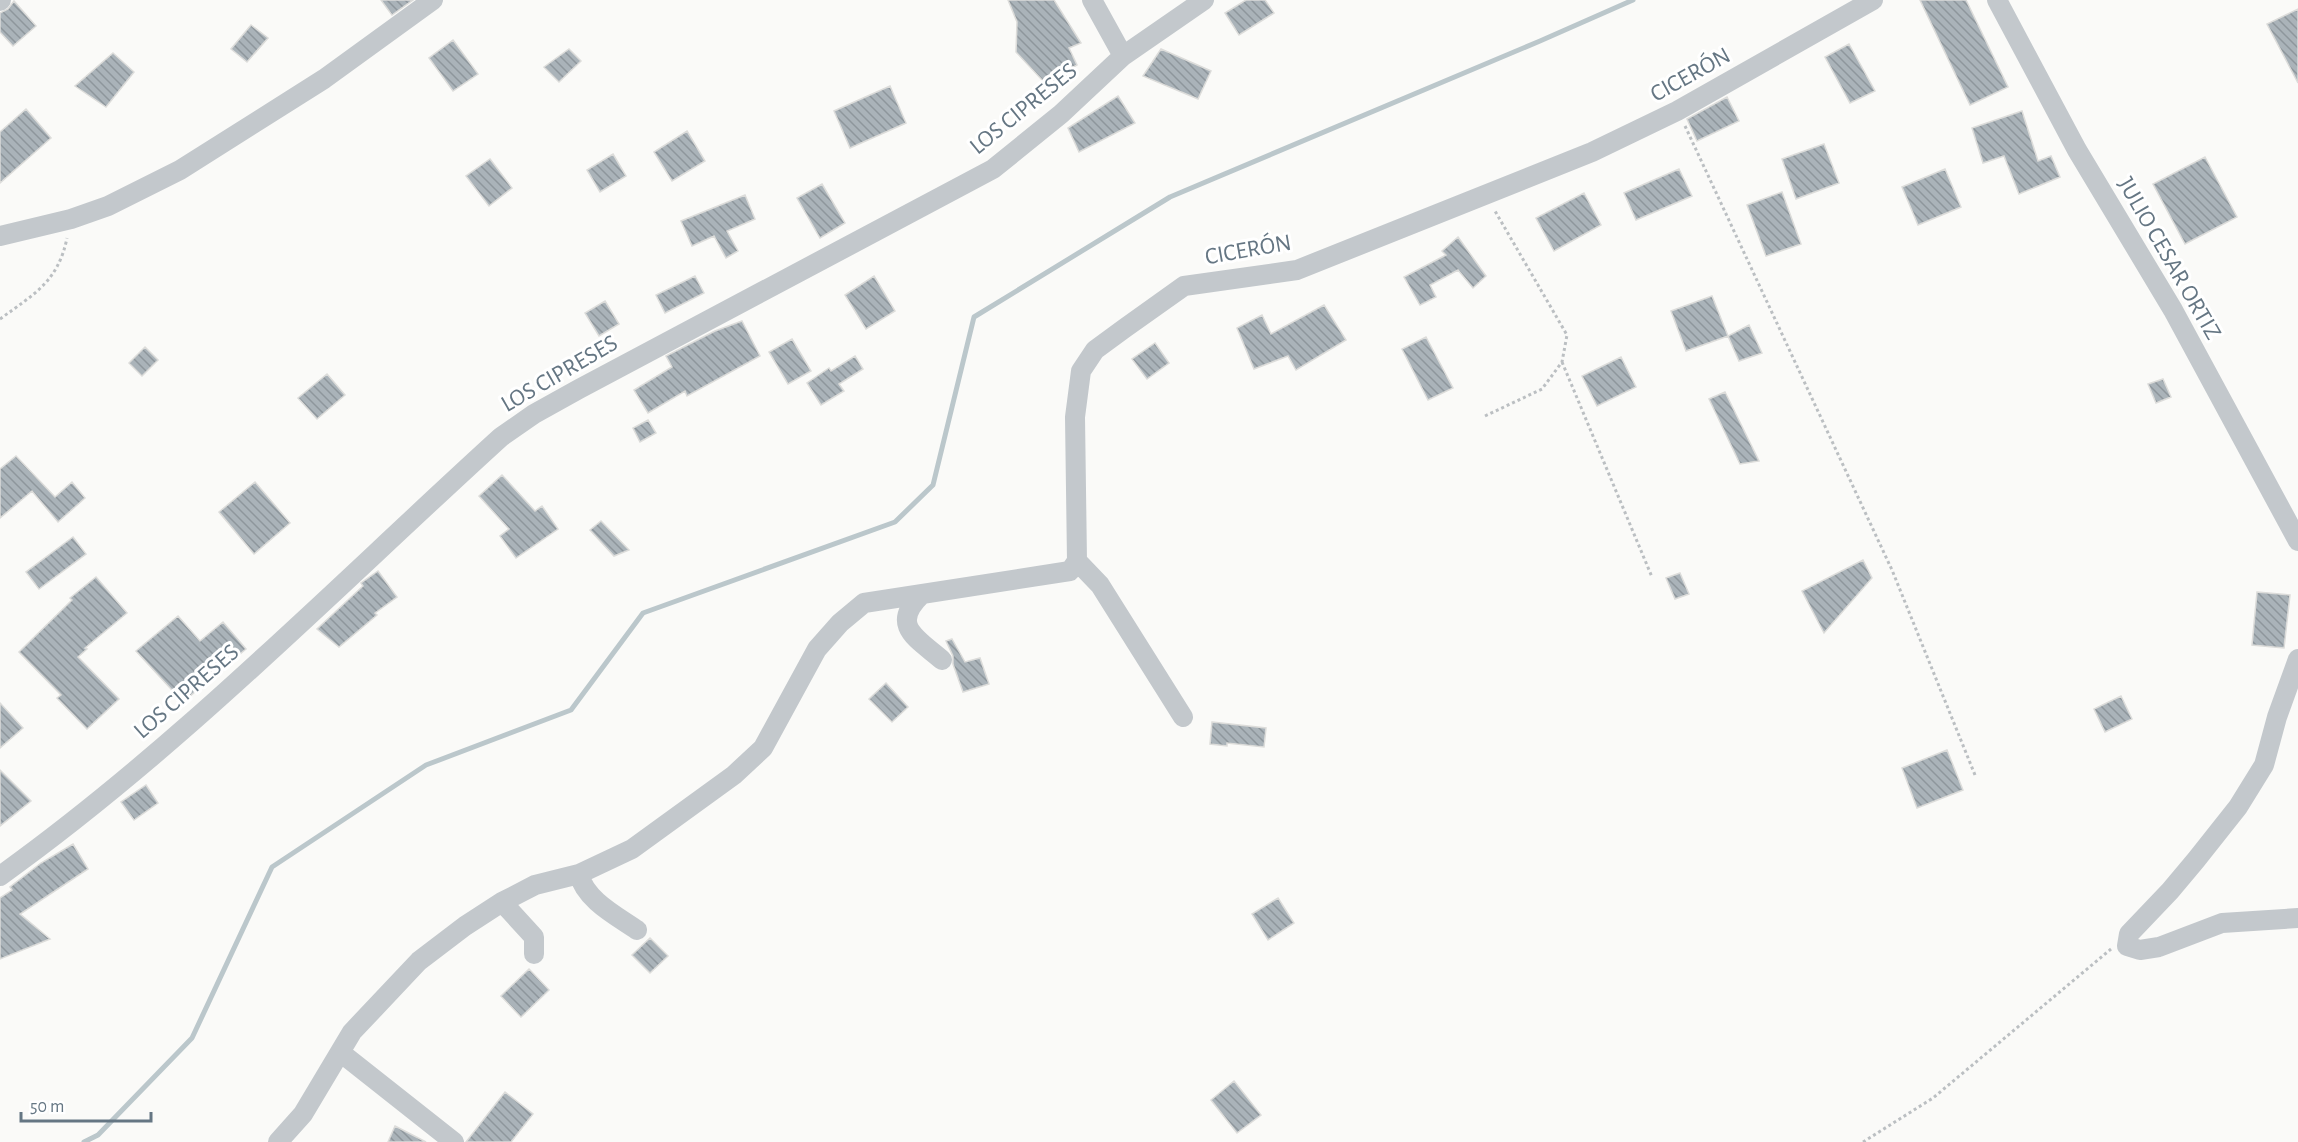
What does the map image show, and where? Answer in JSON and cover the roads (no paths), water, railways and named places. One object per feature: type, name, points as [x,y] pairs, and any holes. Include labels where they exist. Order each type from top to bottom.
[{"type":"street","points":[[0,236],[71,219],[108,206],[180,170],[324,79],[433,0]]},
{"type":"street","points":[[1092,0],[1123,56]]},
{"type":"street","name":"LOS CIPRESES","points":[[0,876],[61,833],[220,697],[501,437],[534,414],[993,169],[1061,114],[1123,56],[1204,0]]},
{"type":"street","name":"CICERÓN","points":[[1077,561],[1075,417],[1081,371],[1095,350],[1184,286],[1297,270],[1592,152],[1677,111],[1873,0]]},
{"type":"street","name":"JULIO CESAR ORTIZ","points":[[1997,0],[2077,150],[2173,310],[2298,541]]},
{"type":"street","points":[[278,1142],[303,1114],[352,1032],[419,961],[465,926],[502,902],[535,885],[579,874],[632,849],[735,775],[763,748],[817,649],[840,623],[864,603],[1070,571],[1077,561],[1100,585],[1183,717]]},
{"type":"street","points":[[921,595],[907,613],[907,626],[911,633],[942,660]]},
{"type":"street","points":[[2298,660],[2277,717],[2264,765],[2238,807],[2170,891],[2129,934],[2127,946],[2140,950],[2159,947],[2222,923],[2298,918]]},
{"type":"street","points":[[579,874],[582,885],[593,897],[637,930]]},
{"type":"street","points":[[502,902],[534,937],[534,954]]},
{"type":"street","points":[[340,1052],[454,1142]]},
{"type":"waterway","points":[[84,1142],[98,1135],[192,1038],[272,867],[426,765],[571,710],[643,613],[895,522],[933,485],[974,317],[1170,197],[1633,0]]}]
